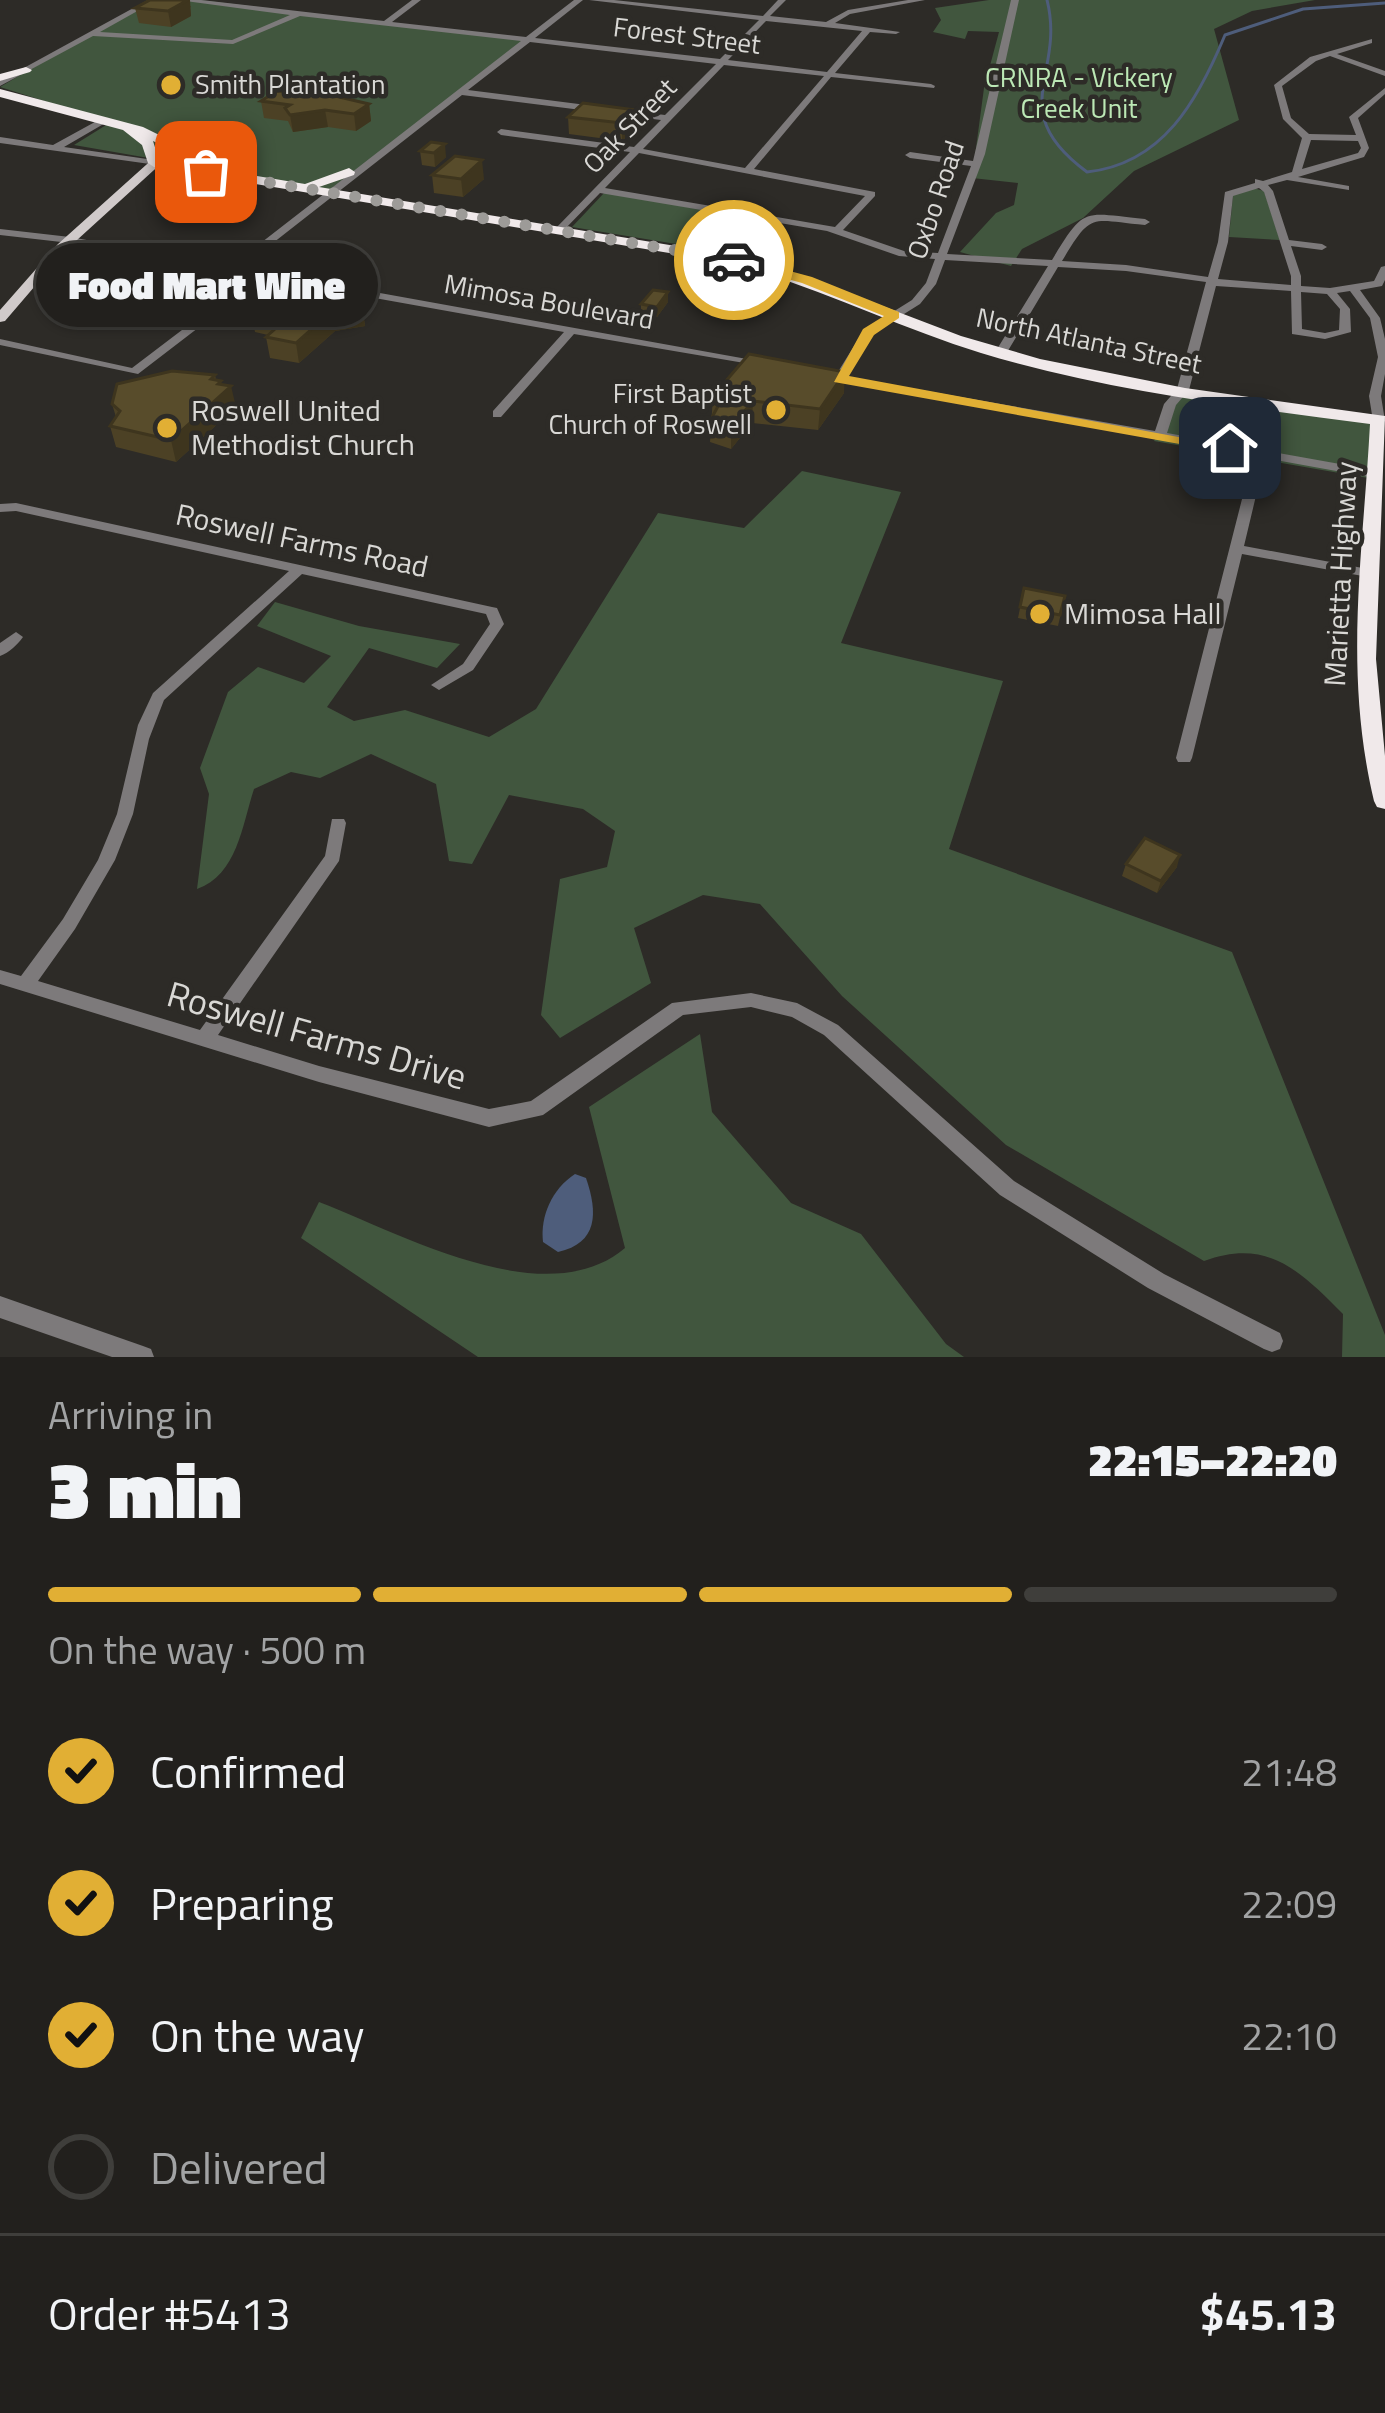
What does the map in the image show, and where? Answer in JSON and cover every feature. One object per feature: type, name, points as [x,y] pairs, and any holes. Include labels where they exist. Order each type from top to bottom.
[{"type":"highway","points":[[0,85],[26,70]]},
{"type":"highway","points":[[0,85],[286,186],[325,182],[349,172]]},
{"type":"highway","points":[[129,129],[148,143],[154,164]]},
{"type":"highway","name":"North Atlanta Street","points":[[154,164],[286,186],[334,189],[777,270],[1000,354],[1381,427]]},
{"type":"highway","name":"Marietta Highway","points":[[1381,427],[1375,474],[1378,531],[1368,573],[1364,698],[1385,801]]},
{"type":"main road","points":[[0,318],[52,257],[154,164],[167,145]]},
{"type":"main road","points":[[52,257],[103,246]]},
{"type":"street","points":[[26,70],[153,0]]},
{"type":"street","name":"Forest Street","points":[[182,0],[931,86]]},
{"type":"street","points":[[386,23],[417,0]]},
{"type":"street","points":[[233,269],[579,0]]},
{"type":"street","points":[[592,0],[896,32]]},
{"type":"street","name":"Oak Street","points":[[559,230],[782,0]]},
{"type":"street","points":[[827,25],[848,12],[921,0]]},
{"type":"street","name":"Oxbo Road","points":[[839,379],[868,332],[925,293],[977,164],[1015,0]]},
{"type":"street","points":[[94,34],[227,43],[265,31],[296,13]]},
{"type":"street","points":[[748,170],[868,29]]},
{"type":"street","points":[[1361,138],[1306,137],[1287,118],[1278,85],[1328,53],[1369,41]]},
{"type":"street","points":[[1328,53],[1385,74]]},
{"type":"street","points":[[334,189],[475,72],[501,58]]},
{"type":"street","points":[[1160,436],[1170,404],[1183,391],[1223,242],[1228,194],[1361,155],[1365,150],[1354,117],[1385,90]]},
{"type":"street","points":[[460,92],[667,118]]},
{"type":"street","points":[[56,148],[104,120]]},
{"type":"street","points":[[501,132],[636,150],[872,194],[837,230]]},
{"type":"street","points":[[1296,173],[1306,137]]},
{"type":"street","points":[[0,140],[154,164]]},
{"type":"street","points":[[910,155],[977,164]]},
{"type":"street","points":[[1284,177],[1346,188]]},
{"type":"street","points":[[1258,182],[1268,190],[1284,242],[1294,289],[1296,332],[1314,336],[1345,332],[1345,308],[1330,291]]},
{"type":"street","points":[[597,190],[837,230],[877,248],[939,259],[1050,264],[1330,291],[1378,284],[1385,269]]},
{"type":"street","points":[[1000,354],[1050,264],[1089,218],[1145,222]]},
{"type":"street","name":"Mimosa Boulevard","points":[[0,232],[70,240],[769,366]]},
{"type":"street","points":[[1284,242],[1322,247]]},
{"type":"street","points":[[0,342],[134,372],[262,274]]},
{"type":"street","points":[[1354,291],[1375,318],[1384,362],[1375,396],[1381,427]]},
{"type":"street","points":[[497,414],[572,330]]},
{"type":"street","points":[[816,374],[1375,474]]},
{"type":"street","points":[[1184,758],[1260,454]]},
{"type":"street","name":"Roswell Farms Road","points":[[0,508],[492,611],[496,625],[468,667],[439,686]]},
{"type":"street","points":[[1234,549],[1368,573]]},
{"type":"street","points":[[25,984],[77,913],[112,848],[132,790],[144,724],[158,697],[300,568]]},
{"type":"street","points":[[0,651],[16,637]]},
{"type":"street","points":[[207,1036],[333,857],[338,824]]},
{"type":"street","name":"Roswell Farms Drive","points":[[0,976],[319,1074],[489,1118],[536,1109],[679,1008],[751,1000],[797,1011],[831,1030],[1007,1188],[1156,1281],[1272,1341]]},
{"type":"street","points":[[0,1307],[143,1357]]},
{"type":"green space","points":[[148,0],[200,0],[526,40],[332,190],[74,145],[111,122],[0,87]]},
{"type":"green space","name":"CRNRA - Vickery Creek Unit","points":[[989,0],[1315,0],[1252,11],[1214,29],[1239,120],[1134,171],[1083,218],[1022,249],[1011,266],[960,252],[996,213],[1014,205],[1018,183],[972,178],[984,88],[999,32],[968,31],[965,39],[933,32],[941,20],[935,8]]},
{"type":"green space","points":[[1250,187],[1264,191],[1280,240],[1229,237],[1233,195]]},
{"type":"green space","points":[[604,193],[750,217],[719,251],[572,227]]},
{"type":"green space","points":[[1183,390],[1379,421],[1374,479],[1154,441]]},
{"type":"green space","points":[[802,471],[901,492],[841,643],[1003,681],[949,849],[1232,952],[1385,1335],[1385,1357],[1342,1357],[1343,1314],[1282,1263],[1247,1253],[1204,1261],[1006,1145],[842,996],[760,904],[703,895],[634,928],[651,983],[560,1038],[541,1015],[560,879],[607,867],[615,831],[583,809],[509,795],[472,864],[449,861],[436,784],[371,754],[320,778],[291,772],[254,789],[229,861],[221,873],[197,889],[209,794],[200,768],[228,692],[258,667],[304,683],[331,656],[257,626],[275,602],[359,626],[460,644],[437,668],[369,648],[327,707],[354,721],[405,710],[489,737],[536,709],[658,513],[744,528]]},
{"type":"green space","points":[[700,1034],[712,1112],[791,1203],[861,1234],[946,1344],[964,1357],[478,1357],[301,1238],[319,1202],[473,1262],[556,1274],[593,1267],[625,1248],[589,1107]]},
{"type":"water","points":[[575,1174],[586,1178],[592,1225],[581,1242],[558,1252],[543,1242],[544,1223],[554,1195]]},
{"type":"building","points":[[150,0],[188,0],[168,11],[135,8]]},
{"type":"building","points":[[277,91],[318,92],[369,104],[354,114],[325,110],[290,115],[285,108],[290,105],[261,101]]},
{"type":"building","points":[[583,103],[636,110],[622,123],[568,117]]},
{"type":"building","points":[[431,142],[445,144],[434,153],[420,151]]},
{"type":"building","points":[[455,156],[482,160],[461,179],[432,175]]},
{"type":"building","points":[[287,287],[331,295],[354,290],[342,301],[362,305],[332,311],[296,343],[266,337],[285,320],[251,312]]},
{"type":"building","points":[[653,290],[668,292],[657,307],[641,304]]},
{"type":"building","points":[[749,354],[845,372],[820,409],[753,401],[731,427],[710,421],[723,397],[713,396]]},
{"type":"building","points":[[172,371],[215,375],[211,379],[221,381],[218,384],[231,386],[171,440],[110,426],[120,411],[112,404],[117,384]]},
{"type":"building","points":[[1024,588],[1065,596],[1060,615],[1020,607]]},
{"type":"building","points":[[1145,838],[1180,855],[1161,881],[1126,864]]},
{"type":"waterway","points":[[1047,0],[1051,26],[1042,110],[1062,150],[1087,172],[1114,166],[1157,142],[1190,105],[1225,35],[1303,9],[1385,3]]},
{"type":"way so far","points":[[206,172],[734,260]]},
{"type":"place","name":"Smith Plantation","points":[[171,85]]},
{"type":"place","name":"Food Mart Wine","points":[[206,172]]},
{"type":"place","name":"First Baptist Church of Roswell","points":[[776,410]]},
{"type":"place","name":"Roswell United Methodist Church","points":[[167,428]]},
{"type":"place","name":"Mimosa Hall","points":[[1040,614]]},
{"type":"route","points":[[734,260],[807,280],[894,315],[868,332],[839,379],[1230,448]]}]
